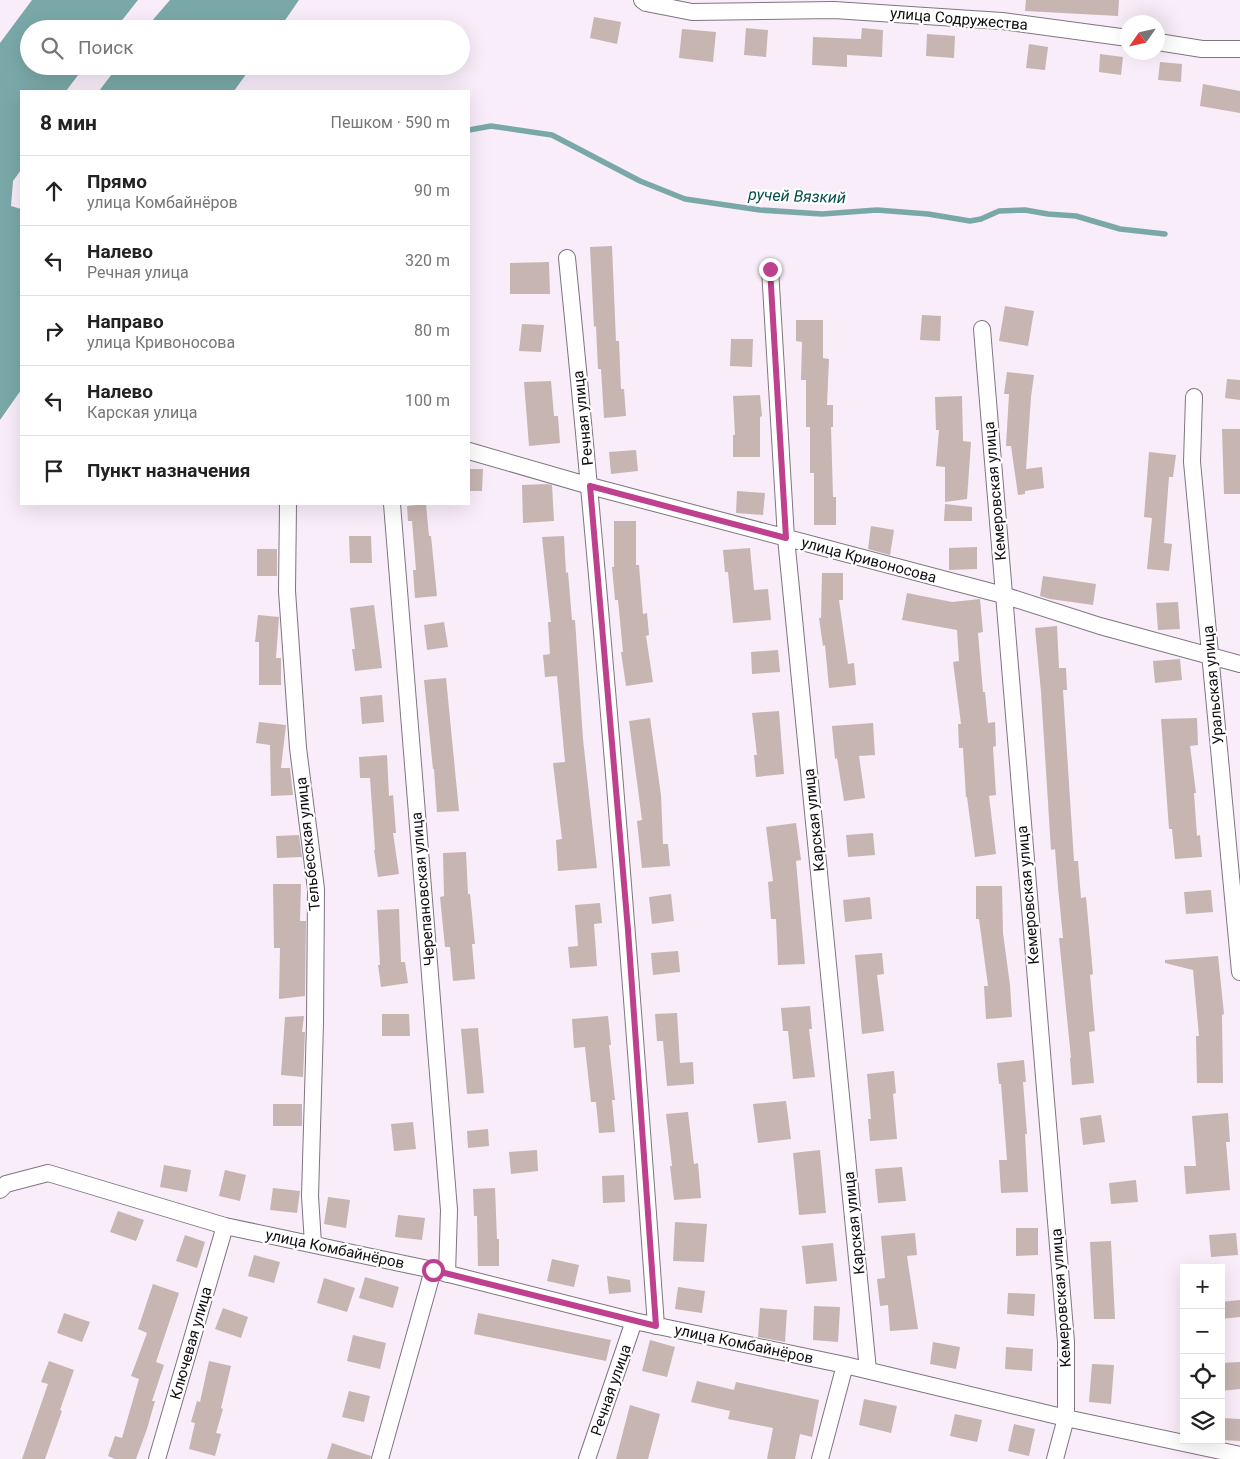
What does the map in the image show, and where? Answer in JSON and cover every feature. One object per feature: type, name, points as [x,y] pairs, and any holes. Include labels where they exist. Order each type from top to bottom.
[{"type":"street","name":"улица Содружества","points":[[642,0],[692,12],[843,11],[1002,21],[1120,37]]},
{"type":"street","points":[[1165,43],[1202,48],[1240,49]]},
{"type":"street","name":"Речная улица","points":[[567,258],[590,486],[628,930],[656,1326]]},
{"type":"street","name":"Карская улица","points":[[770,269],[786,538],[868,1370]]},
{"type":"street","name":"Кемеровская улица","points":[[982,329],[1066,1342],[1066,1418],[1055,1459]]},
{"type":"street","name":"Уральская улица","points":[[1194,397],[1192,462],[1240,972]]},
{"type":"street","name":"улица Кривоносова","points":[[470,450],[590,486],[1003,595],[1100,626],[1240,664]]},
{"type":"street","name":"Тельбесская улица","points":[[288,505],[287,591],[297,738],[316,889],[315,1024],[310,1196],[313,1244]]},
{"type":"street","name":"Черепановская улица","points":[[380,1459],[440,1272],[449,1210],[392,505]]},
{"type":"street","name":"улица Комбайнёров","points":[[0,1190],[6,1184],[48,1173],[225,1226],[440,1272],[634,1322],[868,1370],[1066,1418],[1240,1455]]},
{"type":"street","name":"Ключевая улица","points":[[157,1459],[225,1226]]},
{"type":"street","name":"Речная улица","points":[[588,1459],[634,1322]]},
{"type":"street","points":[[820,1459],[845,1365]]},
{"type":"shaded area","points":[[32,0],[138,0],[122,20],[20,20],[20,75],[78,75],[67,90],[20,90],[20,171],[13,181],[11,206],[20,209],[20,391],[0,420],[0,43]]},
{"type":"shaded area","points":[[170,0],[299,0],[285,20],[153,20]]},
{"type":"shaded area","points":[[111,75],[246,75],[235,90],[100,90]]},
{"type":"building","points":[[1026,0],[1119,0],[1118,16],[1025,11]]},
{"type":"building","points":[[594,17],[621,22],[617,44],[590,38]]},
{"type":"building","points":[[746,28],[768,30],[766,57],[744,55]]},
{"type":"building","points":[[862,28],[883,30],[882,57],[847,55],[847,67],[812,65],[813,37],[861,39]]},
{"type":"building","points":[[682,29],[716,32],[713,62],[679,58]]},
{"type":"building","points":[[927,34],[955,36],[954,58],[926,56]]},
{"type":"building","points":[[1029,44],[1048,47],[1045,70],[1026,68]]},
{"type":"building","points":[[1100,54],[1120,57],[1120,60],[1123,60],[1121,75],[1099,72]]},
{"type":"building","points":[[1160,62],[1182,64],[1181,82],[1158,80]]},
{"type":"building","points":[[1203,84],[1240,91],[1240,113],[1200,106]]},
{"type":"building","points":[[612,246],[616,341],[619,341],[621,389],[624,389],[626,416],[604,418],[601,369],[598,369],[596,326],[594,327],[590,247]]},
{"type":"building","points":[[549,262],[550,294],[510,294],[510,263]]},
{"type":"building","points":[[1005,306],[1034,311],[1028,346],[999,341]]},
{"type":"building","points":[[922,315],[941,316],[940,341],[920,340]]},
{"type":"building","points":[[796,320],[823,320],[823,358],[829,359],[827,405],[833,405],[833,427],[831,427],[833,497],[836,497],[836,525],[814,525],[814,473],[810,473],[810,427],[806,427],[806,380],[801,380],[802,342],[796,341]]},
{"type":"building","points":[[522,324],[544,325],[541,352],[519,351]]},
{"type":"building","points":[[731,339],[753,339],[752,367],[730,366]]},
{"type":"building","points":[[1007,372],[1034,375],[1026,469],[1042,467],[1044,488],[1025,491],[1025,494],[1018,495],[1011,446],[1006,446],[1009,394],[1004,394]]},
{"type":"building","points":[[1227,379],[1240,380],[1240,400],[1225,398]]},
{"type":"building","points":[[551,381],[554,416],[558,416],[560,443],[529,446],[524,382]]},
{"type":"building","points":[[760,395],[762,416],[760,417],[760,457],[733,457],[733,435],[735,435],[733,396]]},
{"type":"building","points":[[962,396],[963,441],[971,442],[967,499],[945,502],[945,467],[936,466],[939,430],[936,430],[935,397]]},
{"type":"building","points":[[1222,429],[1240,429],[1240,494],[1224,494]]},
{"type":"building","points":[[636,450],[638,471],[611,474],[609,452]]},
{"type":"building","points":[[1149,452],[1176,455],[1173,477],[1169,477],[1164,543],[1172,544],[1169,571],[1147,569],[1152,518],[1144,517]]},
{"type":"building","points":[[470,469],[483,469],[482,491],[470,491]]},
{"type":"building","points":[[522,485],[552,485],[554,521],[523,523]]},
{"type":"building","points":[[737,491],[765,493],[763,515],[736,513]]},
{"type":"building","points":[[945,504],[972,507],[972,521],[944,521]]},
{"type":"building","points":[[426,505],[437,596],[415,598],[413,570],[416,570],[412,521],[408,521],[407,506]]},
{"type":"building","points":[[614,521],[636,521],[636,565],[639,565],[643,614],[647,613],[649,635],[646,636],[653,682],[626,686],[621,652],[623,652],[618,600],[615,600],[612,567],[614,567]]},
{"type":"building","points":[[871,526],[894,530],[890,555],[868,549]]},
{"type":"building","points":[[349,536],[371,536],[372,563],[350,563]]},
{"type":"building","points":[[564,536],[566,573],[568,572],[572,620],[575,620],[583,739],[597,868],[558,871],[556,840],[562,839],[553,763],[565,762],[557,676],[545,677],[543,655],[550,654],[548,622],[551,622],[542,537]]},
{"type":"building","points":[[977,547],[977,569],[949,570],[949,548]]},
{"type":"building","points":[[750,548],[754,590],[768,589],[771,620],[733,623],[728,572],[725,572],[723,550]]},
{"type":"building","points":[[257,549],[277,549],[277,576],[257,576]]},
{"type":"building","points":[[822,573],[843,573],[843,600],[839,600],[848,664],[854,663],[856,685],[829,688],[825,645],[823,646],[819,618],[821,618]]},
{"type":"building","points":[[1043,576],[1096,584],[1093,605],[1040,596]]},
{"type":"building","points":[[907,593],[952,602],[980,599],[983,632],[978,633],[983,692],[985,692],[988,723],[995,722],[996,746],[993,747],[996,795],[989,796],[996,854],[975,857],[966,797],[963,748],[959,748],[958,724],[961,724],[953,662],[959,661],[957,630],[902,620]]},
{"type":"building","points":[[1178,602],[1180,629],[1158,630],[1156,603]]},
{"type":"building","points":[[374,605],[382,668],[355,671],[352,649],[355,649],[350,608]]},
{"type":"building","points":[[258,615],[279,617],[276,658],[281,658],[281,685],[259,685],[259,642],[255,642]]},
{"type":"building","points":[[444,622],[448,647],[427,650],[424,625]]},
{"type":"building","points":[[1057,626],[1059,668],[1066,668],[1067,690],[1063,690],[1074,861],[1078,861],[1081,898],[1086,897],[1093,974],[1090,975],[1095,1031],[1089,1032],[1094,1083],[1072,1085],[1059,938],[1063,938],[1055,849],[1051,850],[1035,628]]},
{"type":"building","points":[[778,650],[780,672],[752,674],[751,652]]},
{"type":"building","points":[[1180,659],[1182,680],[1155,683],[1153,661]]},
{"type":"building","points":[[446,678],[459,811],[437,812],[424,680]]},
{"type":"building","points":[[382,695],[384,722],[362,724],[360,697]]},
{"type":"building","points":[[779,711],[784,774],[756,777],[754,755],[757,755],[752,713]]},
{"type":"building","points":[[650,718],[661,795],[663,844],[668,844],[670,866],[642,868],[637,821],[642,820],[629,721]]},
{"type":"building","points":[[1197,718],[1198,745],[1190,746],[1196,793],[1194,793],[1197,836],[1200,835],[1202,857],[1175,859],[1172,829],[1169,829],[1161,719]]},
{"type":"building","points":[[259,722],[286,725],[281,768],[290,768],[293,795],[271,796],[270,745],[256,743]]},
{"type":"building","points":[[873,723],[875,755],[859,756],[865,798],[844,801],[837,758],[835,759],[832,726]]},
{"type":"building","points":[[387,755],[389,796],[393,795],[396,833],[393,833],[399,874],[378,877],[374,850],[370,778],[360,778],[359,757]]},
{"type":"building","points":[[796,823],[801,860],[796,861],[805,964],[778,965],[776,919],[771,919],[768,882],[773,881],[766,827]]},
{"type":"building","points":[[873,833],[875,855],[848,857],[846,835]]},
{"type":"building","points":[[299,835],[302,857],[277,858],[276,836]]},
{"type":"building","points":[[466,852],[468,894],[470,894],[475,944],[472,944],[475,979],[453,981],[450,947],[445,947],[440,897],[444,896],[443,853]]},
{"type":"building","points":[[273,884],[301,884],[300,921],[306,921],[305,996],[279,999],[280,948],[274,948]]},
{"type":"building","points":[[976,886],[1002,886],[1003,933],[1012,1017],[986,1019],[984,986],[988,986],[979,919],[976,919]]},
{"type":"building","points":[[1211,890],[1213,912],[1186,914],[1184,892]]},
{"type":"building","points":[[671,894],[674,921],[652,924],[649,897]]},
{"type":"building","points":[[870,897],[872,919],[845,922],[843,900]]},
{"type":"building","points":[[600,903],[602,923],[594,924],[597,966],[570,968],[568,947],[578,946],[575,905]]},
{"type":"building","points":[[399,909],[401,962],[405,962],[408,983],[381,987],[378,965],[380,965],[377,910]]},
{"type":"building","points":[[678,951],[680,972],[653,975],[651,953]]},
{"type":"building","points":[[882,953],[884,974],[877,975],[884,1031],[862,1034],[855,955]]},
{"type":"building","points":[[1218,956],[1224,1014],[1222,1015],[1223,1083],[1197,1083],[1196,1036],[1199,1036],[1193,970],[1165,963],[1165,960]]},
{"type":"building","points":[[810,1006],[812,1029],[809,1029],[815,1077],[793,1079],[788,1031],[783,1031],[781,1008]]},
{"type":"building","points":[[677,1013],[680,1063],[693,1062],[694,1084],[667,1086],[663,1041],[657,1041],[655,1014]]},
{"type":"building","points":[[382,1014],[409,1014],[410,1036],[382,1036]]},
{"type":"building","points":[[304,1016],[302,1032],[305,1032],[303,1077],[281,1075],[285,1017]]},
{"type":"building","points":[[608,1016],[615,1100],[612,1100],[615,1132],[599,1133],[596,1102],[591,1102],[585,1047],[574,1048],[572,1019]]},
{"type":"building","points":[[478,1028],[484,1093],[467,1094],[461,1029]]},
{"type":"building","points":[[1024,1060],[1026,1082],[1023,1082],[1027,1134],[1025,1134],[1028,1192],[1001,1193],[999,1160],[1007,1160],[1001,1084],[999,1084],[997,1063]]},
{"type":"building","points":[[894,1071],[896,1093],[893,1094],[897,1139],[870,1141],[868,1119],[871,1119],[867,1074]]},
{"type":"building","points":[[786,1101],[791,1139],[758,1143],[753,1104]]},
{"type":"building","points":[[273,1104],[302,1104],[302,1126],[273,1126]]},
{"type":"building","points":[[688,1112],[694,1164],[698,1163],[701,1198],[674,1200],[666,1114]]},
{"type":"building","points":[[1228,1113],[1230,1142],[1226,1142],[1230,1190],[1186,1194],[1184,1166],[1196,1166],[1192,1116]]},
{"type":"building","points":[[1101,1115],[1105,1142],[1083,1145],[1080,1118]]},
{"type":"building","points":[[413,1122],[416,1149],[394,1151],[391,1124]]},
{"type":"building","points":[[488,1129],[489,1146],[468,1148],[467,1131]]},
{"type":"building","points":[[537,1150],[538,1171],[511,1174],[509,1152]]},
{"type":"building","points":[[820,1150],[826,1213],[799,1215],[793,1153]]},
{"type":"building","points":[[164,1165],[191,1170],[187,1192],[160,1187]]},
{"type":"building","points":[[902,1167],[906,1201],[878,1203],[875,1169]]},
{"type":"building","points":[[225,1170],[246,1175],[240,1201],[219,1196]]},
{"type":"building","points":[[624,1175],[625,1202],[603,1203],[602,1176]]},
{"type":"building","points":[[1136,1180],[1138,1202],[1111,1204],[1109,1183]]},
{"type":"building","points":[[273,1188],[300,1191],[297,1213],[270,1210]]},
{"type":"building","points":[[495,1188],[499,1266],[478,1266],[477,1216],[474,1216],[473,1189]]},
{"type":"building","points":[[328,1197],[350,1200],[346,1228],[324,1224]]},
{"type":"building","points":[[118,1211],[144,1220],[136,1241],[110,1232]]},
{"type":"building","points":[[398,1215],[425,1218],[422,1240],[395,1237]]},
{"type":"building","points":[[675,1222],[707,1224],[704,1262],[673,1261]]},
{"type":"building","points":[[1016,1228],[1038,1228],[1038,1255],[1016,1256]]},
{"type":"building","points":[[915,1233],[917,1255],[907,1256],[918,1329],[890,1331],[888,1305],[880,1306],[877,1279],[885,1278],[881,1236]]},
{"type":"building","points":[[1236,1233],[1238,1255],[1211,1257],[1209,1235]]},
{"type":"building","points":[[185,1235],[205,1242],[197,1268],[176,1261]]},
{"type":"building","points":[[1111,1241],[1115,1319],[1094,1319],[1090,1242]]},
{"type":"building","points":[[833,1243],[837,1281],[806,1284],[802,1246]]},
{"type":"building","points":[[254,1255],[280,1262],[274,1283],[248,1276]]},
{"type":"building","points":[[552,1259],[579,1265],[574,1287],[547,1281]]},
{"type":"building","points":[[607,1276],[630,1280],[631,1292],[609,1294]]},
{"type":"building","points":[[365,1277],[399,1287],[393,1308],[359,1298]]},
{"type":"building","points":[[324,1278],[355,1288],[347,1312],[317,1303]]},
{"type":"building","points":[[153,1284],[179,1293],[156,1362],[164,1365],[152,1401],[155,1401],[147,1429],[136,1459],[115,1459],[108,1456],[115,1436],[122,1438],[139,1379],[131,1376],[147,1333],[138,1329]]},
{"type":"building","points":[[678,1287],[705,1291],[702,1313],[675,1309]]},
{"type":"building","points":[[1008,1293],[1035,1294],[1034,1316],[1007,1314]]},
{"type":"building","points":[[1240,1300],[1240,1317],[1225,1319],[1225,1302]]},
{"type":"building","points":[[814,1306],[840,1307],[838,1342],[813,1340]]},
{"type":"building","points":[[223,1308],[248,1317],[241,1338],[215,1329]]},
{"type":"building","points":[[760,1308],[787,1310],[785,1342],[758,1337]]},
{"type":"building","points":[[64,1313],[90,1322],[82,1342],[57,1333]]},
{"type":"building","points":[[478,1313],[611,1340],[606,1361],[474,1334]]},
{"type":"building","points":[[353,1335],[386,1343],[380,1369],[347,1361]]},
{"type":"building","points":[[650,1340],[675,1347],[667,1377],[642,1371]]},
{"type":"building","points":[[933,1342],[960,1347],[956,1369],[930,1364]]},
{"type":"building","points":[[1006,1347],[1033,1349],[1032,1371],[1005,1369]]},
{"type":"building","points":[[49,1361],[74,1370],[45,1459],[22,1459],[48,1384],[41,1382]]},
{"type":"building","points":[[209,1361],[231,1366],[221,1408],[223,1409],[216,1433],[221,1434],[215,1456],[189,1449],[195,1423],[191,1422],[197,1401],[200,1402]]},
{"type":"building","points":[[1240,1362],[1240,1389],[1225,1391],[1225,1363]]},
{"type":"building","points":[[1092,1364],[1114,1365],[1111,1404],[1089,1402]]},
{"type":"building","points":[[697,1381],[734,1390],[736,1382],[819,1400],[812,1437],[800,1434],[795,1459],[767,1459],[773,1428],[728,1419],[730,1411],[691,1402]]},
{"type":"building","points":[[349,1391],[370,1396],[364,1422],[342,1417]]},
{"type":"building","points":[[864,1399],[897,1406],[891,1433],[859,1425]]},
{"type":"building","points":[[630,1405],[660,1414],[648,1459],[616,1459]]},
{"type":"building","points":[[955,1414],[982,1420],[977,1442],[950,1436]]},
{"type":"building","points":[[1225,1418],[1240,1419],[1240,1441],[1225,1440]]},
{"type":"building","points":[[1014,1424],[1035,1429],[1029,1456],[1008,1451]]},
{"type":"building","points":[[332,1443],[371,1456],[370,1459],[327,1459]]},
{"type":"waterway","name":"ручей Вязкий","points":[[470,130],[491,126],[552,135],[640,181],[685,199],[760,210],[822,214],[877,210],[928,214],[970,221],[981,219],[999,211],[1025,210],[1076,216],[1120,229],[1165,234]]},
{"type":"route","points":[[433,1270],[656,1326],[628,930],[590,486],[786,538],[770,269]]}]
